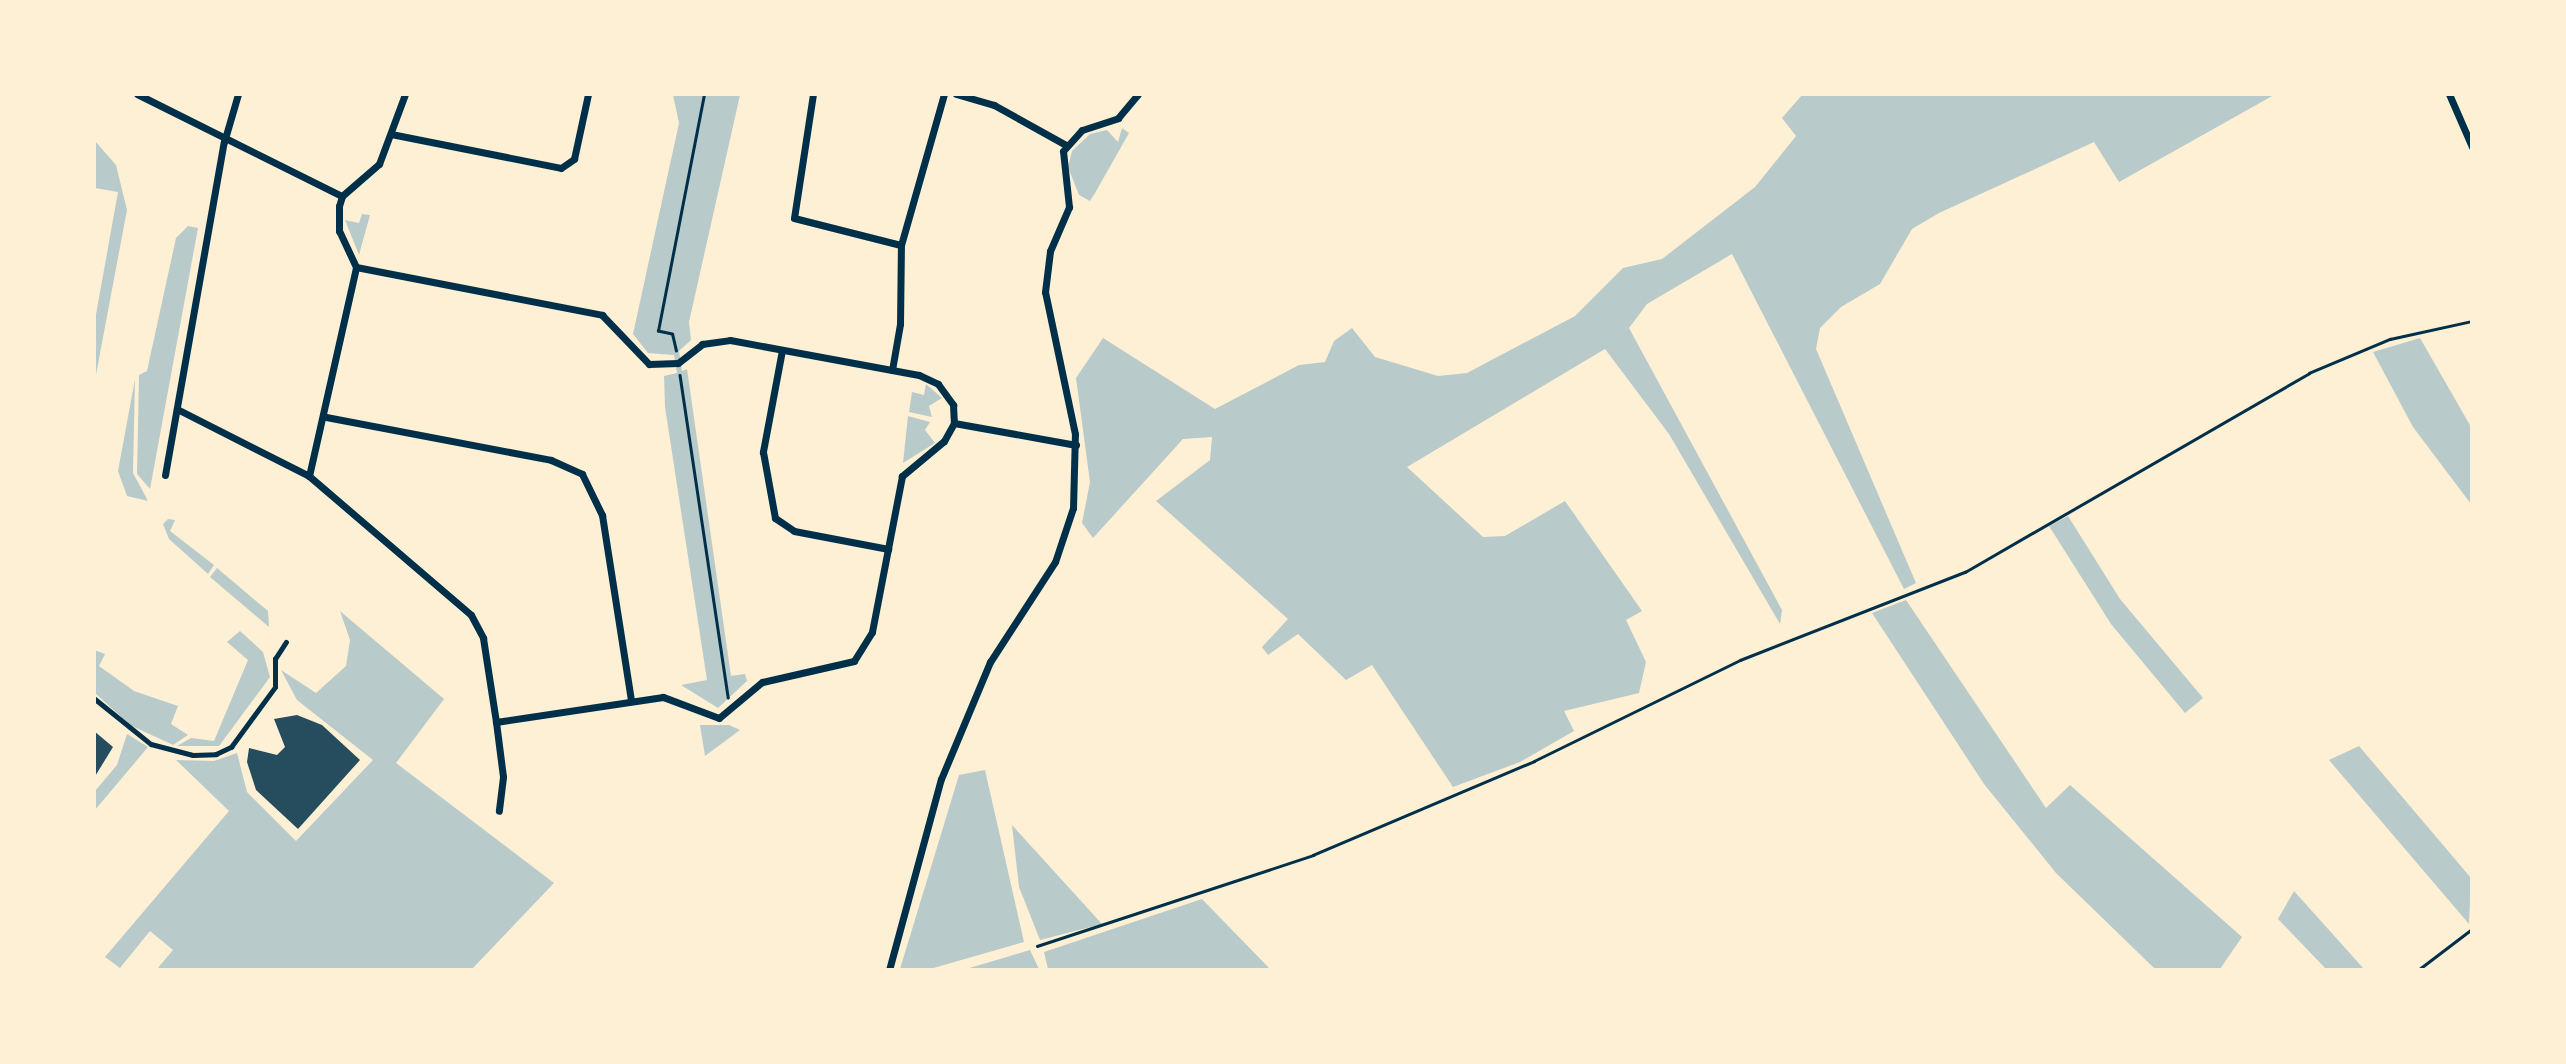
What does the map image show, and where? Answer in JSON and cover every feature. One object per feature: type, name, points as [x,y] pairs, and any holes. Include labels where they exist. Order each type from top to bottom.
[{"type":"street","points":[[137,94],[224,142],[342,196]]},
{"type":"street","points":[[165,475],[224,142],[238,94]]},
{"type":"street","points":[[309,476],[326,417],[356,267],[339,231],[342,196],[379,164],[405,94]]},
{"type":"street","points":[[391,134],[561,168],[574,159],[588,94]]},
{"type":"street","points":[[813,94],[794,218],[901,245]]},
{"type":"street","points":[[892,370],[900,324],[901,245],[944,94]]},
{"type":"street","points":[[956,94],[994,105],[1066,145]]},
{"type":"street","points":[[889,970],[934,801],[990,662],[1058,555],[1073,508],[1076,445],[1045,292],[1050,251],[1069,207],[1061,171],[1066,145],[1088,127],[1118,118],[1138,94]]},
{"type":"street","points":[[2449,94],[2472,147]]},
{"type":"street","points":[[356,267],[602,315],[642,360],[678,363],[718,339],[892,370],[938,384],[951,400],[954,423],[937,448],[905,472],[872,632],[862,654],[838,670],[762,682],[731,714],[705,716],[670,696],[496,722]]},
{"type":"street","points":[[782,350],[763,452],[775,518],[794,531],[888,549]]},
{"type":"street","points":[[177,409],[309,476],[471,615],[481,633],[496,722],[503,777],[499,811]]},
{"type":"street","points":[[326,417],[551,460],[582,474],[602,515],[631,701]]},
{"type":"street","points":[[954,423],[1076,445]]},
{"type":"lane","points":[[94,698],[151,744],[216,754],[231,747],[275,687],[275,659],[286,642]]},
{"type":"path","points":[[704,94],[658,331],[672,334],[678,363],[731,714]]},
{"type":"path","points":[[1037,946],[1313,855],[1534,761],[1740,660],[1965,572],[2309,373],[2390,339],[2472,321]]},
{"type":"path","points":[[2418,970],[2472,929]]},
{"type":"shaded area","points":[[673,95],[740,95],[689,322],[691,340],[679,351],[682,371],[687,369],[731,676],[745,674],[747,681],[718,708],[681,685],[707,680],[665,407],[664,376],[677,373],[674,355],[648,353],[633,334],[679,123]]},
{"type":"shaded area","points":[[1802,95],[2274,95],[2119,182],[2094,142],[1939,213],[1912,229],[1880,284],[1841,307],[1820,328],[1816,349],[1916,583],[1904,589],[1732,254],[1647,304],[1629,328],[1782,610],[1780,624],[1669,434],[1605,349],[1407,467],[1483,537],[1505,536],[1565,501],[1642,611],[1626,620],[1646,662],[1639,693],[1564,711],[1574,731],[1520,762],[1453,787],[1372,665],[1346,680],[1298,634],[1268,655],[1262,647],[1288,619],[1156,501],[1210,460],[1212,437],[1183,439],[1093,538],[1082,523],[1090,482],[1076,378],[1103,338],[1215,409],[1299,365],[1325,362],[1334,341],[1352,328],[1375,357],[1438,376],[1467,373],[1575,316],[1623,268],[1662,259],[1755,187],[1796,136],[1782,118]]},
{"type":"shaded area","points":[[1122,128],[1129,133],[1090,201],[1079,195],[1068,167],[1072,151],[1090,134],[1107,130],[1118,142]]},
{"type":"shaded area","points":[[95,141],[116,165],[127,210],[95,380],[95,320],[118,192],[95,188]]},
{"type":"shaded area","points":[[362,214],[370,215],[359,255],[345,220],[359,223]]},
{"type":"shaded area","points":[[188,226],[198,228],[150,489],[137,474],[139,375],[147,371],[176,238]]},
{"type":"shaded area","points":[[2420,338],[2471,427],[2471,504],[2413,427],[2373,352]]},
{"type":"shaded area","points":[[135,379],[133,473],[148,501],[127,496],[118,471]]},
{"type":"shaded area","points":[[926,384],[942,398],[929,406],[932,417],[909,412],[912,392],[924,395]]},
{"type":"shaded area","points":[[908,416],[930,422],[925,430],[935,443],[903,463]]},
{"type":"shaded area","points":[[2068,516],[2120,599],[2203,698],[2185,713],[2111,624],[2049,526]]},
{"type":"shaded area","points":[[168,519],[175,520],[170,531],[214,565],[208,574],[169,539],[163,524]]},
{"type":"shaded area","points":[[217,568],[268,611],[269,627],[210,577]]},
{"type":"shaded area","points":[[1906,600],[2046,808],[2070,785],[2242,937],[2220,969],[2155,969],[2056,873],[1984,784],[1872,613]]},
{"type":"shaded area","points":[[340,611],[444,699],[396,763],[554,883],[472,969],[157,969],[173,950],[150,931],[120,968],[105,957],[229,811],[176,760],[214,761],[237,753],[247,792],[296,841],[373,760],[297,700],[281,670],[316,693],[346,666],[350,640]]},
{"type":"shaded area","points":[[240,631],[263,652],[270,677],[219,746],[177,746],[191,738],[214,741],[248,660],[227,642]]},
{"type":"shaded area","points":[[94,650],[105,654],[99,666],[134,691],[178,706],[171,724],[188,735],[173,745],[130,725],[95,693]]},
{"type":"shaded area","points":[[700,725],[729,725],[740,730],[705,756]]},
{"type":"shaded area","points":[[127,734],[148,747],[95,810],[95,791],[117,765]]},
{"type":"shaded area","points":[[2359,746],[2471,878],[2469,924],[2329,760]]},
{"type":"shaded area","points":[[985,770],[1024,942],[930,969],[900,969],[959,775]]},
{"type":"shaded area","points":[[1012,825],[1102,924],[1040,940],[1019,887]]},
{"type":"shaded area","points":[[2294,891],[2364,969],[2326,969],[2278,919]]},
{"type":"shaded area","points":[[1202,899],[1270,969],[1048,969],[1044,952]]},
{"type":"shaded area","points":[[1030,950],[1039,969],[966,969],[1000,959]]},
{"type":"building","points":[[297,715],[322,725],[360,760],[298,829],[256,790],[247,762],[249,748],[277,755],[285,747],[274,719]]},
{"type":"building","points":[[94,731],[113,747],[94,778]]}]
